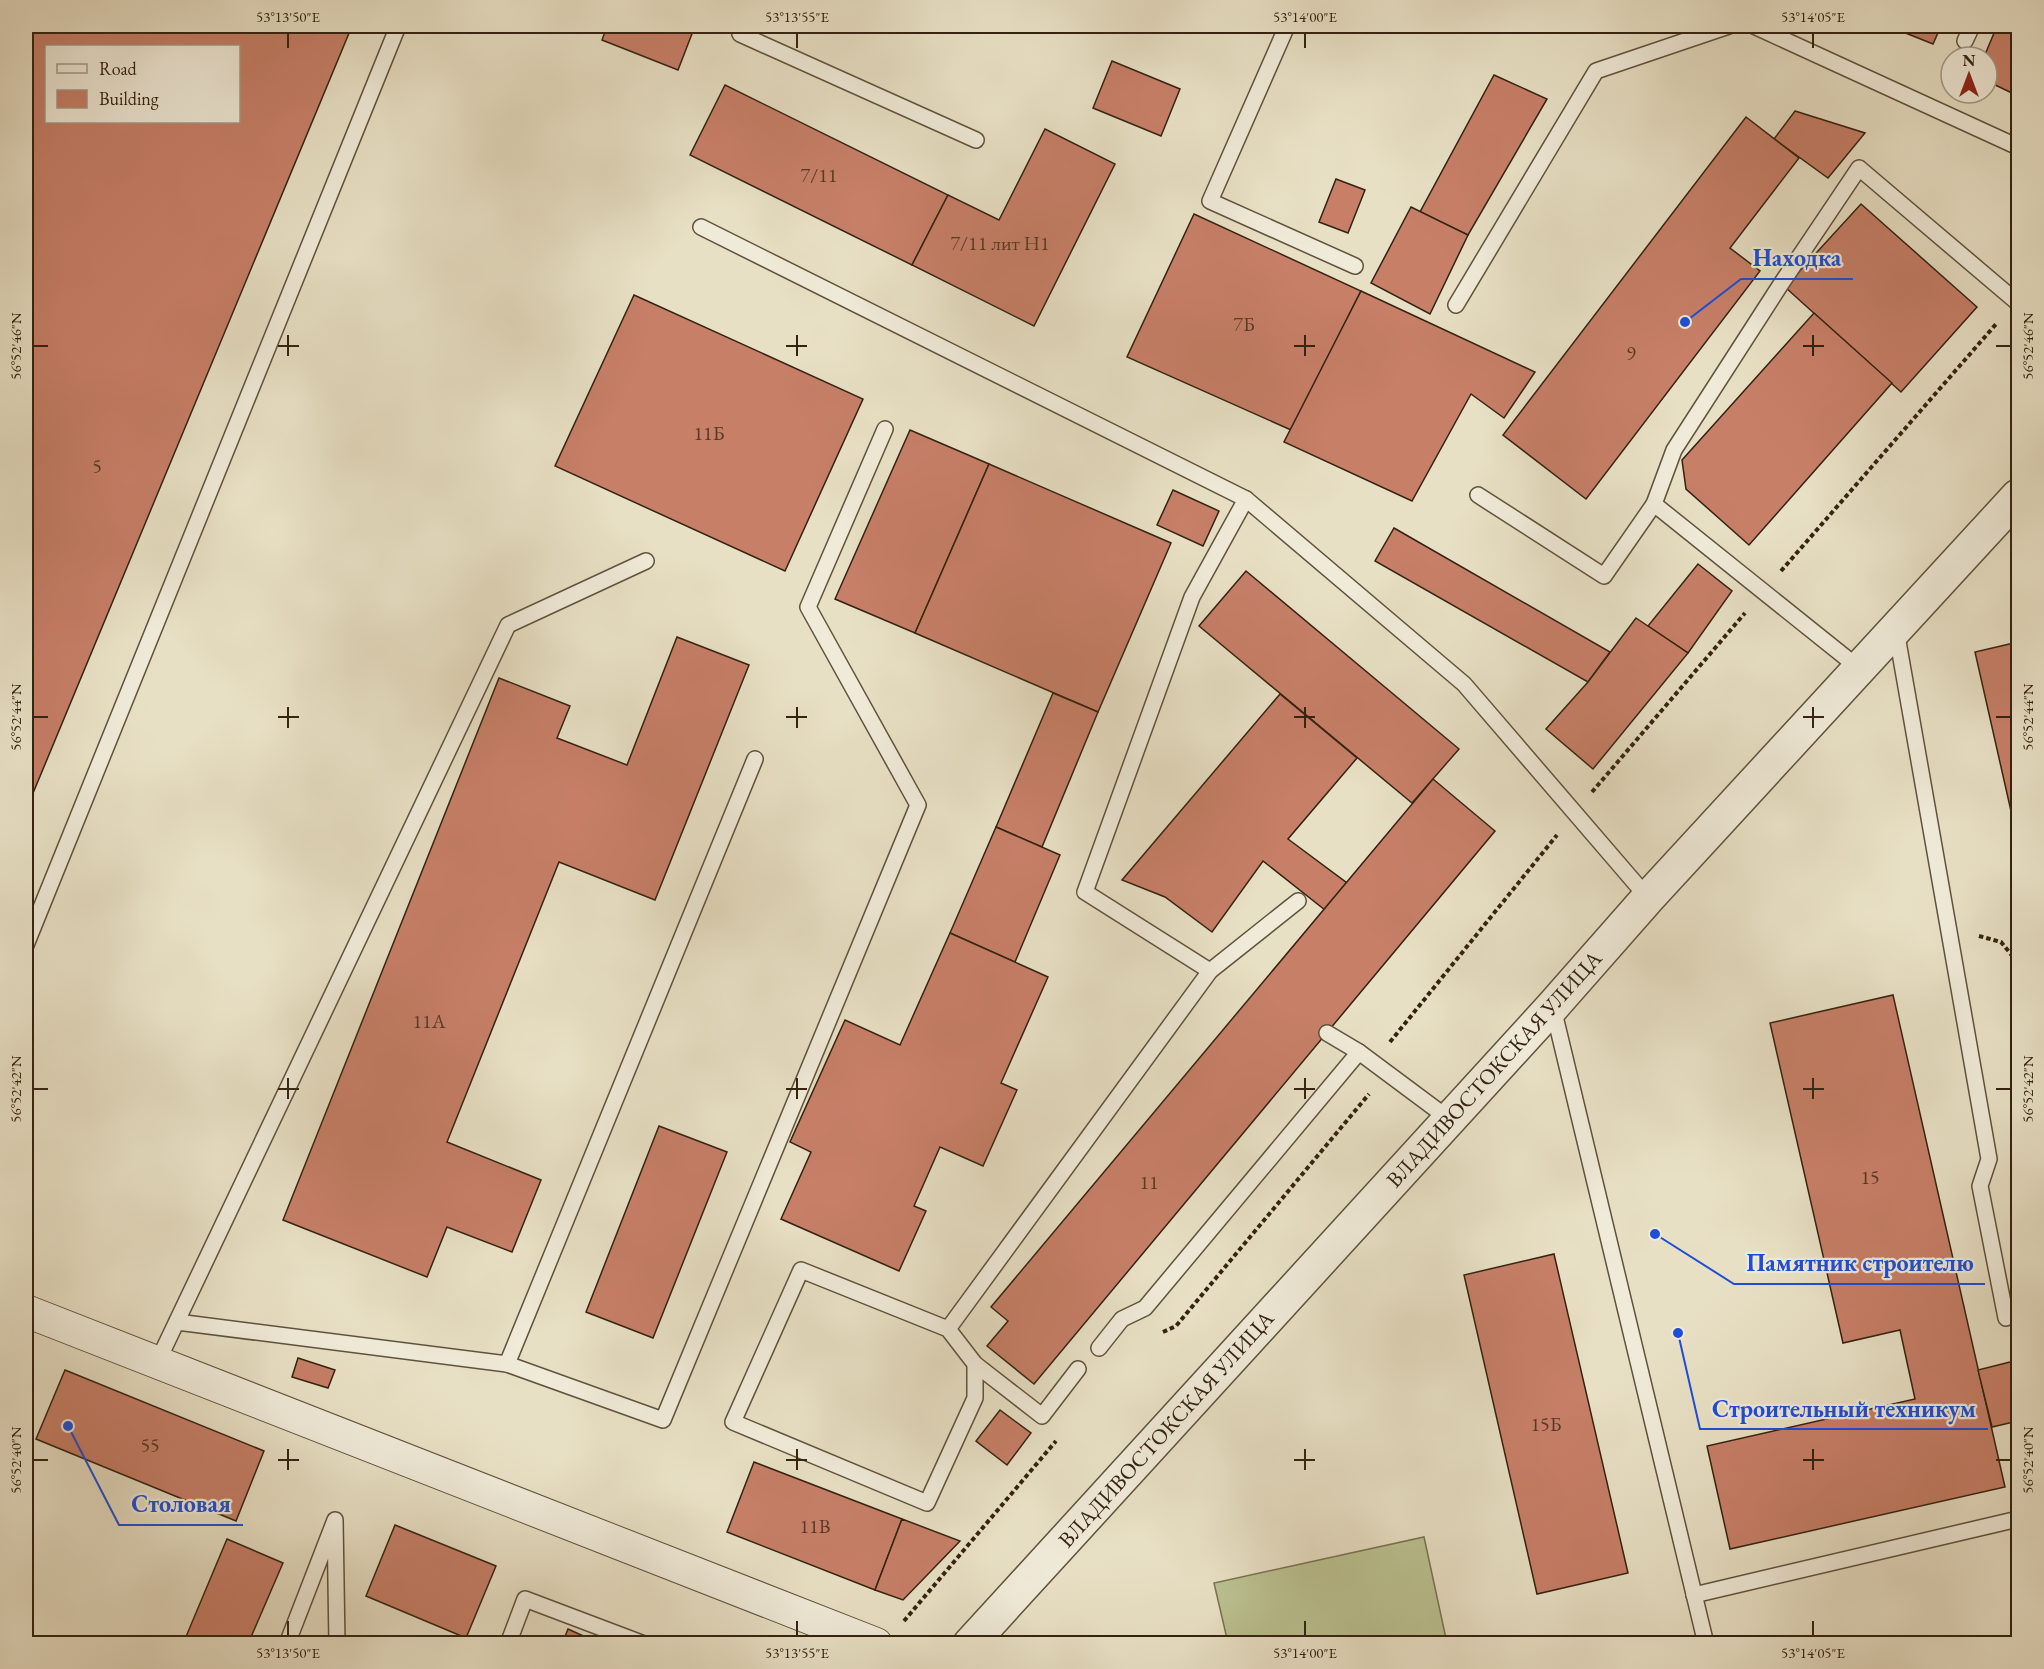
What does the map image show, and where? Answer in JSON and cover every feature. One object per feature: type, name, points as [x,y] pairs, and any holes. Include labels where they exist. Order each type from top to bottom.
[{"type":"street","name":"ВЛАДИВОСТОКСКАЯ УЛИЦА","points":[[970,1644],[1553,1006],[1648,898],[2019,496]]},
{"type":"street","points":[[26,1311],[876,1644]]},
{"type":"lane","points":[[744,26],[740,34],[976,140]]},
{"type":"lane","points":[[1287,26],[1210,201],[1355,266]]},
{"type":"lane","points":[[1456,305],[1596,71],[1729,26]]},
{"type":"lane","points":[[1754,26],[2019,147]]},
{"type":"lane","points":[[1965,41],[1972,26]]},
{"type":"lane","points":[[26,945],[397,27]]},
{"type":"lane","points":[[1478,495],[1604,576],[1654,504],[1674,450],[1859,168],[2017,302]]},
{"type":"lane","points":[[700,227],[1246,499],[1464,684],[1648,898]]},
{"type":"lane","points":[[177,1322],[507,1364],[663,1420],[918,805],[808,607],[885,429]]},
{"type":"lane","points":[[1210,971],[1084,892],[1192,597],[1246,499]]},
{"type":"lane","points":[[1654,504],[1860,669]]},
{"type":"lane","points":[[157,1363],[508,625],[646,561]]},
{"type":"lane","points":[[1896,630],[1989,1159],[1980,1186],[2006,1318]]},
{"type":"lane","points":[[507,1364],[755,759]]},
{"type":"lane","points":[[948,1329],[1210,971],[1298,901]]},
{"type":"lane","points":[[1553,1006],[1706,1644]]},
{"type":"lane","points":[[1327,1033],[1359,1052],[1449,1119]]},
{"type":"lane","points":[[1099,1348],[1122,1319],[1145,1308],[1359,1052]]},
{"type":"lane","points":[[975,1364],[975,1398],[927,1503],[733,1422],[801,1270],[948,1329],[975,1364],[1042,1416],[1078,1369]]},
{"type":"lane","points":[[1694,1595],[2019,1519]]},
{"type":"lane","points":[[287,1644],[335,1520],[337,1644]]},
{"type":"lane","points":[[508,1644],[525,1599],[644,1644]]},
{"type":"path","points":[[1156,1335],[1176,1326],[1369,1095],[1373,1063],[1575,813],[1764,591],[2017,302]]},
{"type":"path","points":[[1949,928],[2001,942],[2019,963]]},
{"type":"path","points":[[901,1625],[1061,1435]]},
{"type":"green space","points":[[1424,1537],[1447,1643],[1228,1643],[1214,1583]]},
{"type":"building","points":[[26,26],[352,26],[26,810]]},
{"type":"building","points":[[607,26],[695,26],[678,70],[602,40]]},
{"type":"building","points":[[1888,26],[1941,26],[1933,44]]},
{"type":"building","points":[[1997,26],[2018,26],[2018,96],[1999,87],[1999,45],[1989,45]]},
{"type":"building","points":[[1112,61],[1180,89],[1161,136],[1093,108]]},
{"type":"building","points":[[1494,75],[1547,99],[1468,235],[1420,212]]},
{"type":"building","points":[[725,85],[948,195],[912,265],[690,155]]},
{"type":"building","points":[[1795,111],[1865,133],[1828,178],[1774,139]]},
{"type":"building","points":[[1746,117],[1799,158],[1730,248],[1760,271],[1586,499],[1503,435]]},
{"type":"building","points":[[1045,129],[1115,164],[1034,326],[912,265],[948,195],[999,220]]},
{"type":"building","points":[[1336,179],[1365,190],[1348,233],[1319,222]]},
{"type":"building","points":[[1861,204],[1977,307],[1901,392],[1785,287]]},
{"type":"building","points":[[1411,207],[1468,235],[1430,314],[1371,283]]},
{"type":"building","points":[[1194,214],[1361,291],[1291,430],[1127,357]]},
{"type":"building","points":[[1361,291],[1535,372],[1504,418],[1471,394],[1412,501],[1284,442]]},
{"type":"building","points":[[634,295],[863,399],[785,571],[555,466]]},
{"type":"building","points":[[1814,313],[1892,383],[1749,545],[1686,489],[1682,460]]},
{"type":"building","points":[[910,430],[989,464],[915,633],[835,599]]},
{"type":"building","points":[[989,464],[1171,543],[1098,712],[915,633]]},
{"type":"building","points":[[1173,490],[1219,511],[1203,546],[1157,525]]},
{"type":"building","points":[[1394,528],[1610,652],[1588,682],[1375,561]]},
{"type":"building","points":[[1698,564],[1732,591],[1688,653],[1648,626]]},
{"type":"building","points":[[1246,571],[1459,749],[1412,803],[1199,626]]},
{"type":"building","points":[[1636,618],[1688,653],[1593,769],[1546,729],[1588,682]]},
{"type":"building","points":[[677,637],[749,665],[655,900],[559,862],[447,1142],[541,1180],[512,1252],[447,1227],[427,1277],[283,1220],[499,678],[570,706],[557,738],[627,765]]},
{"type":"building","points":[[2018,642],[2018,842],[1975,652]]},
{"type":"building","points":[[1053,693],[1098,712],[1042,847],[996,827]]},
{"type":"building","points":[[1280,694],[1357,758],[1288,839],[1347,883],[1325,910],[1263,861],[1212,932],[1165,897],[1122,880]]},
{"type":"building","points":[[1433,779],[1495,831],[1034,1384],[987,1346],[1008,1321],[991,1307]]},
{"type":"building","points":[[996,827],[1060,855],[1015,962],[950,933]]},
{"type":"building","points":[[950,933],[1048,977],[1001,1083],[1017,1090],[983,1166],[940,1147],[914,1206],[926,1211],[899,1271],[781,1219],[811,1152],[790,1142],[845,1020],[900,1045]]},
{"type":"building","points":[[1893,995],[2005,1487],[1730,1549],[1707,1446],[1915,1399],[1900,1330],[1843,1343],[1770,1023]]},
{"type":"building","points":[[659,1126],[727,1152],[653,1338],[586,1312]]},
{"type":"building","points":[[1554,1254],[1628,1573],[1537,1594],[1464,1275]]},
{"type":"building","points":[[298,1358],[335,1370],[328,1388],[292,1377]]},
{"type":"building","points":[[2018,1360],[2018,1421],[1992,1427],[1978,1370]]},
{"type":"building","points":[[65,1370],[264,1451],[236,1521],[36,1439]]},
{"type":"building","points":[[1000,1410],[1031,1433],[1007,1465],[976,1441]]},
{"type":"building","points":[[754,1462],[902,1519],[875,1590],[727,1532]]},
{"type":"building","points":[[902,1519],[960,1541],[903,1600],[875,1590]]},
{"type":"building","points":[[395,1525],[496,1566],[466,1638],[366,1596]]},
{"type":"building","points":[[227,1539],[283,1563],[248,1644],[196,1644],[185,1639]]},
{"type":"building","points":[[568,1629],[601,1644],[562,1644]]},
{"type":"place","name":"Находка","points":[[1685,322]]},
{"type":"place","name":"Памятник строителю","points":[[1655,1234]]},
{"type":"place","name":"Строительный техникум","points":[[1678,1333]]},
{"type":"place","name":"Столовая","points":[[68,1426]]}]
